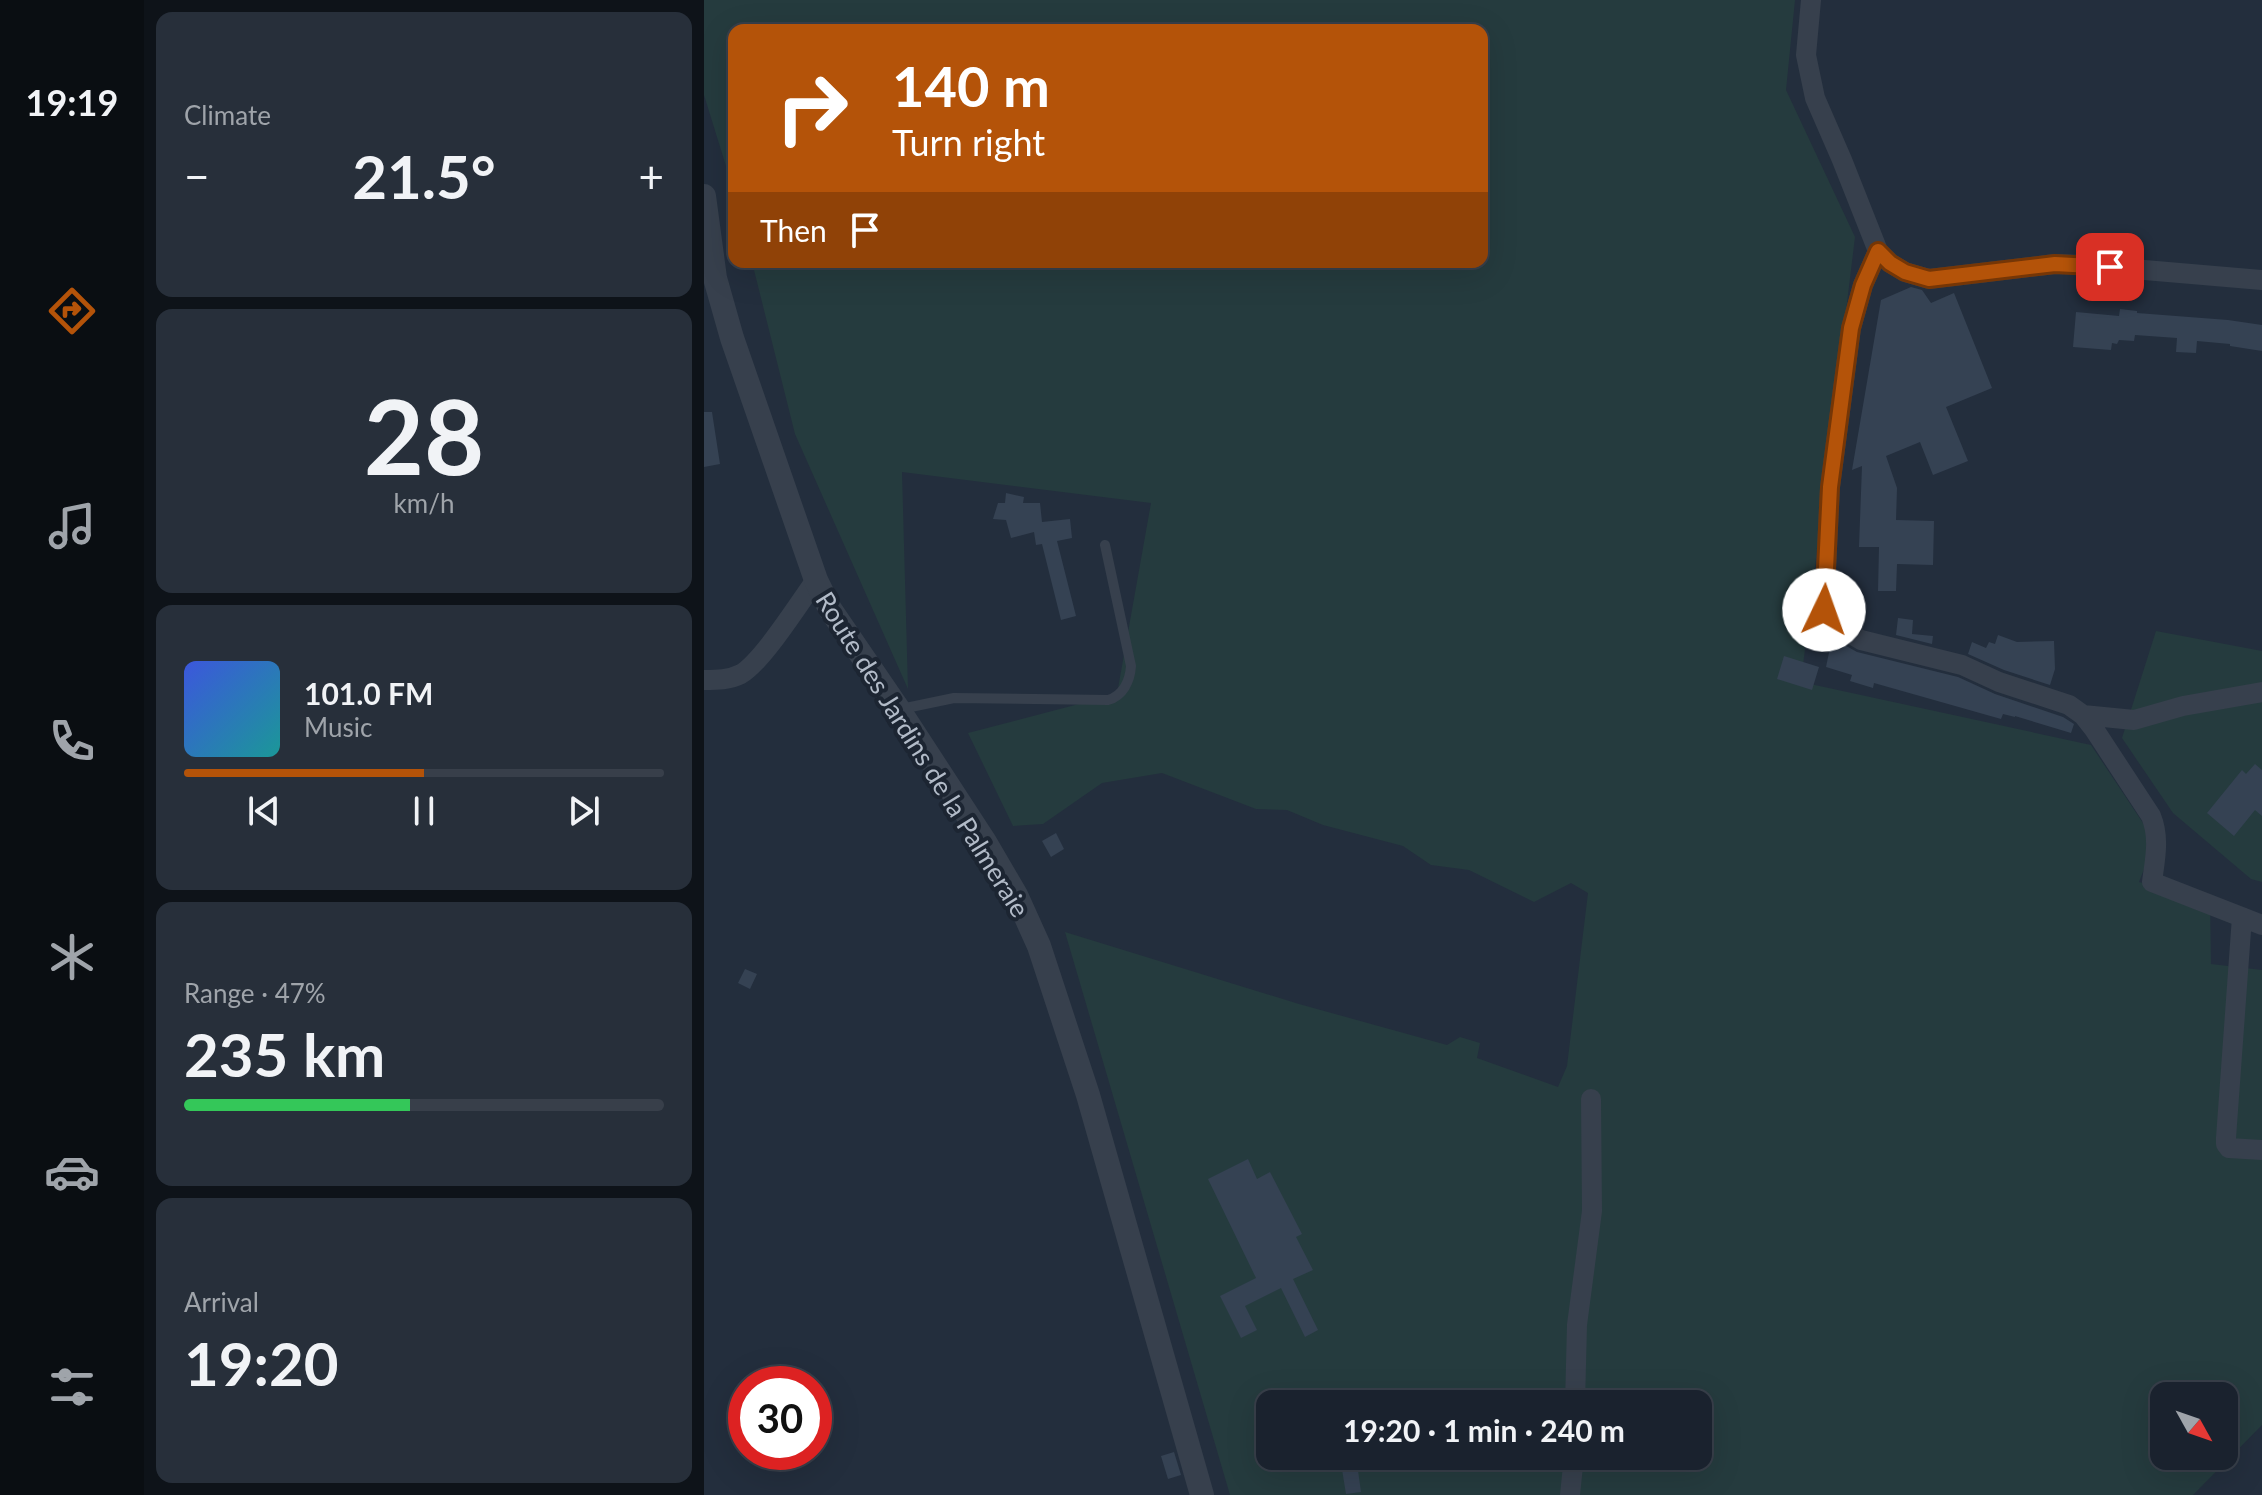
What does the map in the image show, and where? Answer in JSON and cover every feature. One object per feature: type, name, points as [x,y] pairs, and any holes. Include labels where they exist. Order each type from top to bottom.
[{"type":"street","points":[[1811,0],[1806,55],[1815,98],[1878,251],[1890,263],[1905,272],[1929,279],[2055,264],[2262,280]]},
{"type":"street","name":"Route des Jardins de la Palmeraie","points":[[704,196],[715,278],[732,338],[816,580],[830,609],[1009,882],[1039,946],[1088,1095],[1202,1495]]},
{"type":"street","points":[[1878,251],[1863,285],[1851,328],[1830,487],[1824,610],[1834,624],[1861,640],[1962,665],[1999,682],[2069,705],[2083,715],[2151,816],[2157,830],[2152,882],[2262,925]]},
{"type":"street","points":[[704,680],[723,680],[740,674],[755,663],[816,580]]},
{"type":"street","points":[[2083,715],[2134,720],[2183,706],[2262,692]]},
{"type":"street","points":[[2242,917],[2226,1138],[2229,1148],[2262,1150]]},
{"type":"street","points":[[1575,1390],[1577,1325],[1592,1211],[1591,1099]]},
{"type":"street","points":[[1570,1495],[1573,1470]]},
{"type":"lane","points":[[899,710],[954,698],[1116,698],[1130,675],[1131,666],[1105,545]]},
{"type":"green space","points":[[704,0],[1795,0],[1786,90],[1855,237],[1801,682],[2091,745],[2155,841],[2139,882],[2210,900],[2211,964],[2262,970],[2262,1425],[2238,1449],[2238,1382],[2150,1382],[2150,1470],[2218,1470],[2193,1495],[1230,1495],[1065,932],[1299,1004],[1447,1045],[1460,1037],[1480,1043],[1477,1058],[1558,1087],[1567,1066],[1588,893],[1571,883],[1534,902],[1469,870],[1431,865],[1403,846],[1323,825],[1287,810],[1256,809],[1162,773],[1102,783],[1043,824],[1013,826],[968,733],[1117,694],[1151,503],[902,472],[908,689],[795,434],[754,268],[1488,268],[1488,24],[728,24],[728,173],[704,95]]},
{"type":"green space","points":[[2156,631],[2262,651],[2262,882],[2251,879],[2173,813],[2122,738]]},
{"type":"building","points":[[1911,287],[1922,290],[1931,303],[1954,293],[1992,388],[1946,407],[1968,461],[1933,475],[1920,442],[1886,456],[1897,488],[1896,520],[1934,521],[1933,565],[1897,564],[1896,591],[1878,591],[1879,547],[1859,547],[1862,466],[1852,470],[1881,300]]},
{"type":"building","points":[[2120,309],[2262,325],[2262,351],[2197,341],[2196,353],[2176,352],[2177,338],[2135,335],[2134,341],[2112,343],[2111,350],[2073,347],[2076,312],[2119,316]]},
{"type":"building","points":[[704,412],[712,412],[720,464],[704,467]]},
{"type":"building","points":[[1006,493],[1024,497],[1023,503],[1040,503],[1042,522],[1070,519],[1072,538],[1057,541],[1076,616],[1061,620],[1042,544],[1036,545],[1034,532],[1011,538],[1006,520],[993,519],[998,503],[1005,503]]},
{"type":"building","points":[[1898,618],[1913,620],[1912,634],[1933,636],[1932,644],[1896,635]]},
{"type":"building","points":[[1998,635],[2017,642],[2054,641],[2055,669],[2050,685],[1968,654],[1972,642],[1986,648],[1989,642],[1995,644]]},
{"type":"building","points":[[1832,638],[1857,652],[1958,677],[1995,694],[2063,717],[2074,724],[2071,733],[2015,716],[2003,714],[2001,719],[1874,683],[1873,688],[1850,681],[1852,675],[1826,667]]},
{"type":"building","points":[[1784,656],[1819,667],[1812,690],[1777,679]]},
{"type":"building","points":[[2255,764],[2262,770],[2262,816],[2255,810],[2234,836],[2207,813],[2242,770],[2246,774]]},
{"type":"building","points":[[1056,833],[1064,849],[1051,857],[1042,841]]},
{"type":"building","points":[[745,969],[757,974],[750,989],[738,983]]},
{"type":"building","points":[[1248,1159],[1257,1179],[1270,1172],[1302,1234],[1296,1237],[1313,1270],[1293,1279],[1318,1330],[1305,1337],[1281,1288],[1245,1306],[1257,1330],[1241,1338],[1220,1296],[1256,1278],[1208,1179]]},
{"type":"building","points":[[1174,1452],[1181,1475],[1168,1479],[1161,1456]]},
{"type":"building","points":[[1342,1470],[1358,1470],[1361,1492],[1346,1494]]},
{"type":"route","points":[[1824,610],[1830,487],[1851,328],[1863,285],[1878,251],[1905,272],[1929,279],[2055,264],[2110,267]]}]
